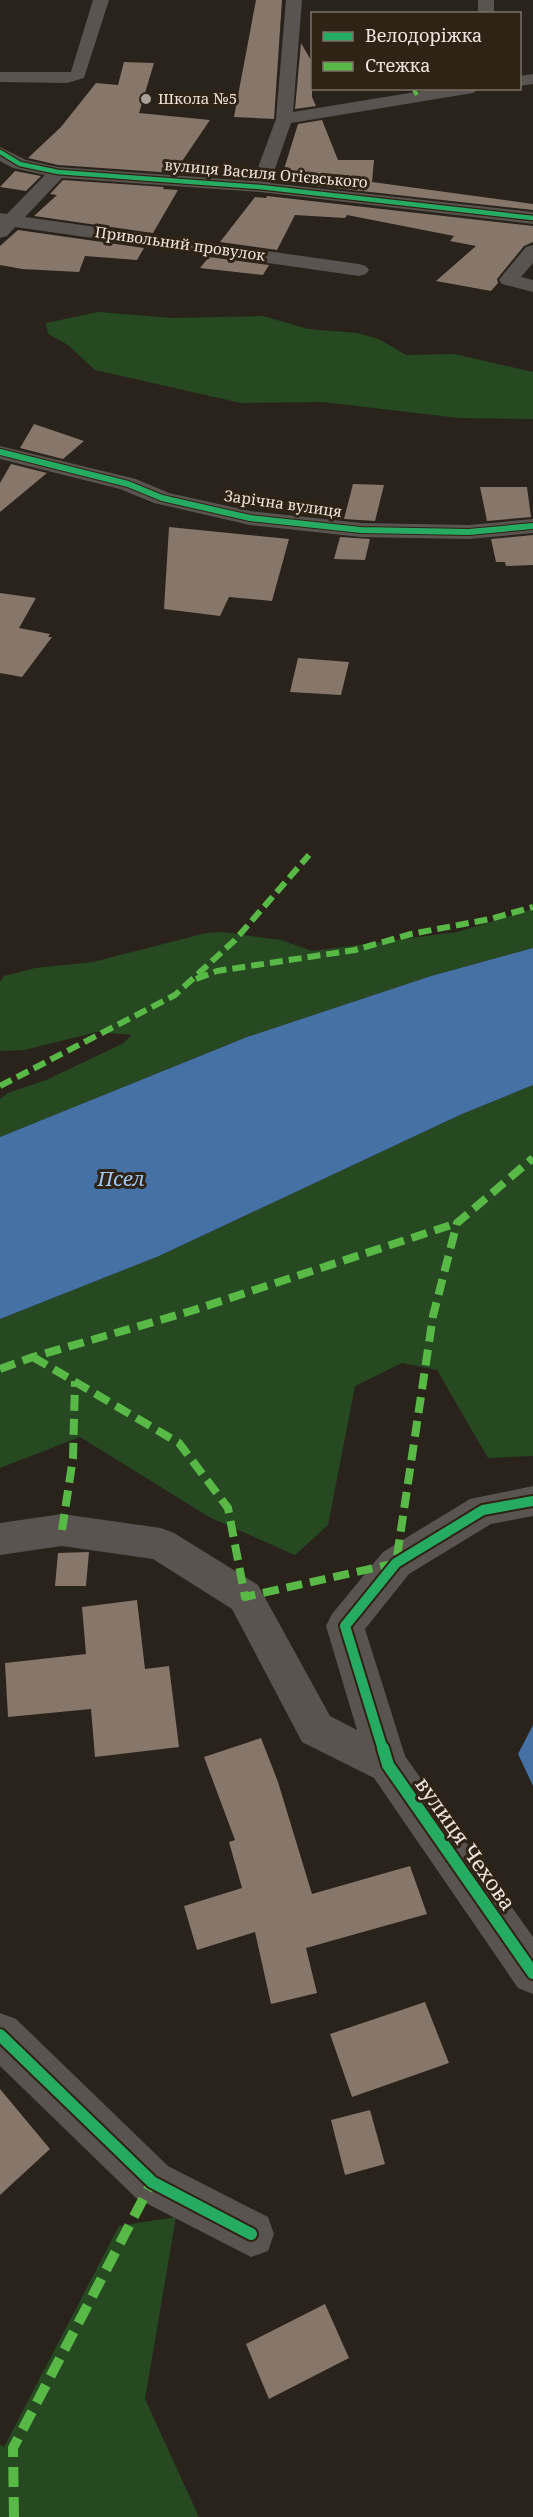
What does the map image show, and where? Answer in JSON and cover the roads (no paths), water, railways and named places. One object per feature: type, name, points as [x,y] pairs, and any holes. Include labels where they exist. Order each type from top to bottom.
[{"type":"street","points":[[0,76],[67,78],[78,75],[101,0]]},
{"type":"street","points":[[260,187],[284,119],[294,0]]},
{"type":"street","points":[[284,119],[461,90]]},
{"type":"street","name":"вулиця Василя Огієвського","points":[[0,152],[6,158],[30,168],[58,172],[260,187],[533,218]]},
{"type":"street","points":[[4,224],[58,172]]},
{"type":"street","name":"Привольний провулок","points":[[4,224],[359,270]]},
{"type":"street","points":[[533,250],[509,280],[533,286]]},
{"type":"street","name":"Зарічна вулиця","points":[[0,452],[128,484],[162,498],[250,518],[361,530],[469,532],[533,526]]},
{"type":"street","points":[[388,1765],[345,1626],[396,1563],[483,1510],[533,1501]]},
{"type":"street","points":[[0,1539],[62,1530],[161,1544],[245,1597],[316,1729],[388,1765]]},
{"type":"street","name":"вулиця Чехова","points":[[388,1765],[533,1973]]},
{"type":"street","points":[[0,2035],[152,2182],[251,2234]]},
{"type":"water","name":"Псел","points":[[533,948],[533,1085],[462,1114],[159,1256],[0,1319],[0,1137],[247,1037],[431,976]]},
{"type":"water","points":[[533,1725],[533,1786],[518,1754]]},
{"type":"place","name":"Школа №5","points":[[146,99]]}]
